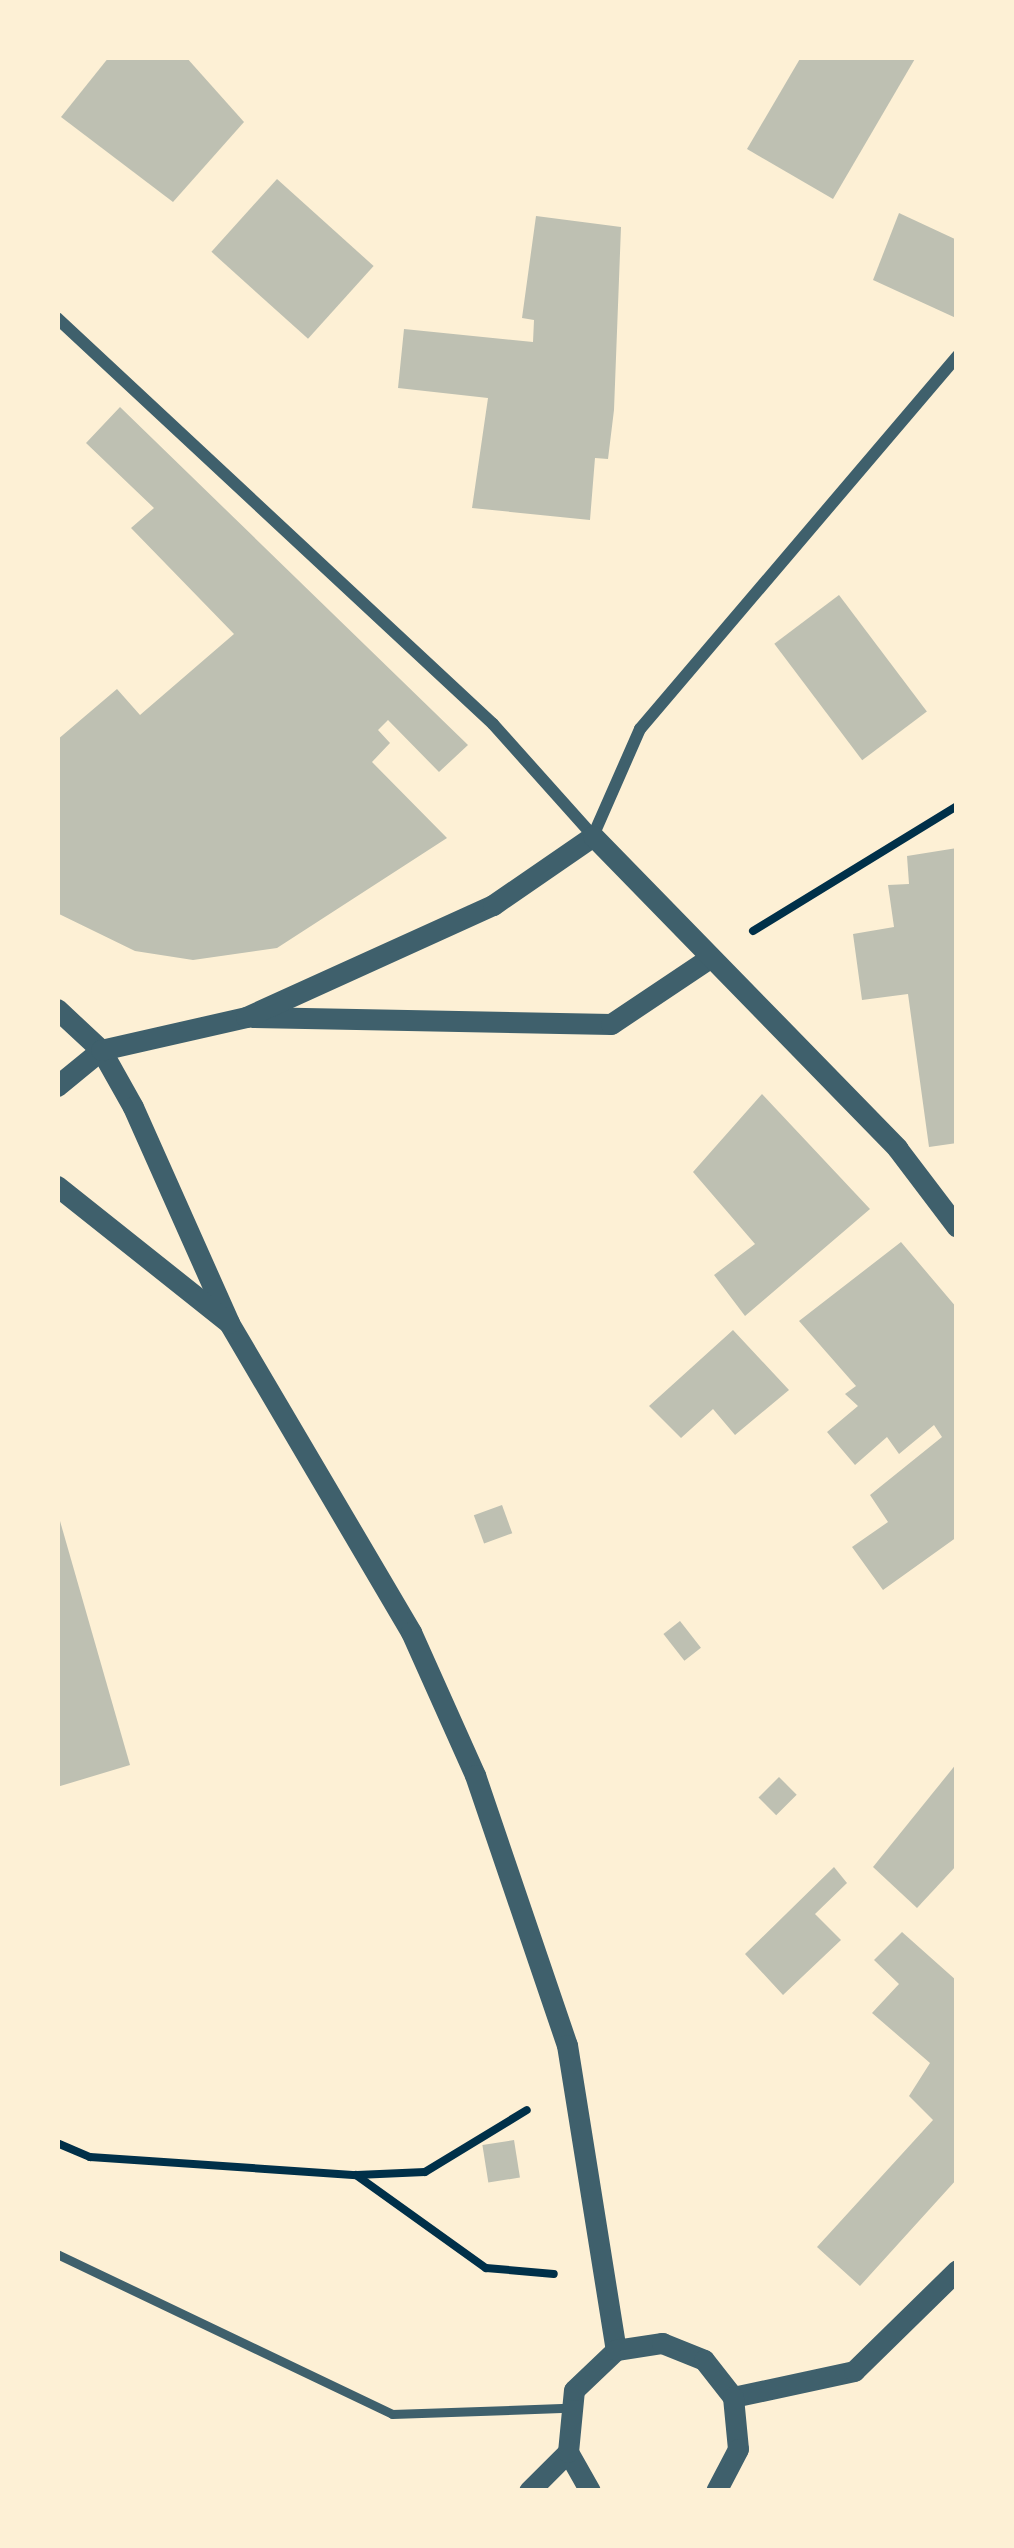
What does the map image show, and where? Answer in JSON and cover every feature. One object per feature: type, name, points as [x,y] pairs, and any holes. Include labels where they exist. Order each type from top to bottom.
[{"type":"street","points":[[57,318],[493,724],[593,836],[897,1148],[957,1227]]},
{"type":"street","points":[[57,1086],[101,1049],[246,1017],[493,905],[593,836],[640,729],[957,356]]},
{"type":"street","points":[[246,1017],[611,1024],[711,957]]},
{"type":"street","points":[[57,1009],[101,1049],[193,1222],[230,1323],[411,1633],[475,1775],[542,1955],[577,2102],[616,2350],[568,2408],[568,2452],[590,2491]]},
{"type":"street","points":[[57,1186],[230,1323]]},
{"type":"street","points":[[733,2397],[854,2371],[957,2270]]},
{"type":"street","points":[[616,2350],[684,2349],[733,2397],[739,2449],[716,2491]]},
{"type":"street","points":[[529,2491],[568,2452]]},
{"type":"lane","points":[[57,2254],[392,2414],[568,2408]]},
{"type":"path","points":[[711,957],[957,806]]},
{"type":"path","points":[[57,2144],[90,2158],[356,2175],[425,2172],[517,2112],[577,2102]]},
{"type":"path","points":[[356,2175],[486,2268],[604,2268]]},
{"type":"building","points":[[109,57],[186,57],[244,122],[173,202],[61,117]]},
{"type":"building","points":[[801,57],[916,57],[833,199],[747,149]]},
{"type":"building","points":[[277,179],[374,266],[308,339],[211,252]]},
{"type":"building","points":[[899,213],[957,240],[956,318],[873,280]]},
{"type":"building","points":[[536,216],[621,227],[614,410],[608,459],[595,458],[590,520],[472,508],[488,398],[398,388],[404,329],[533,342],[534,320],[522,318]]},
{"type":"building","points":[[120,407],[468,745],[439,772],[388,720],[378,730],[390,743],[372,762],[447,838],[277,948],[193,960],[135,951],[57,913],[57,740],[117,689],[140,715],[234,634],[131,528],[154,508],[86,443]]},
{"type":"building","points":[[839,595],[927,712],[862,760],[774,644]]},
{"type":"building","points":[[957,848],[957,1143],[929,1147],[908,994],[862,1000],[853,934],[894,927],[888,885],[909,884],[907,856]]},
{"type":"building","points":[[762,1094],[870,1209],[745,1316],[714,1275],[755,1244],[693,1172]]},
{"type":"building","points":[[901,1242],[957,1308],[957,1537],[883,1590],[852,1547],[888,1522],[870,1495],[942,1437],[934,1425],[899,1454],[887,1437],[855,1465],[827,1432],[858,1406],[845,1394],[856,1386],[799,1321]]},
{"type":"building","points":[[733,1330],[789,1390],[735,1435],[713,1409],[681,1438],[649,1406]]},
{"type":"building","points":[[502,1505],[512,1533],[484,1543],[474,1515]]},
{"type":"building","points":[[57,1515],[130,1765],[57,1787]]},
{"type":"building","points":[[680,1621],[701,1648],[684,1661],[663,1634]]},
{"type":"building","points":[[957,1763],[957,1865],[917,1908],[873,1867]]},
{"type":"building","points":[[779,1777],[797,1795],[776,1815],[758,1798]]},
{"type":"building","points":[[834,1867],[847,1883],[815,1914],[841,1940],[783,1995],[745,1954]]},
{"type":"building","points":[[902,1932],[957,1981],[957,2179],[860,2286],[817,2247],[933,2120],[909,2096],[930,2063],[872,2013],[899,1984],[874,1960]]},
{"type":"building","points":[[514,2140],[520,2178],[488,2183],[482,2145]]}]
